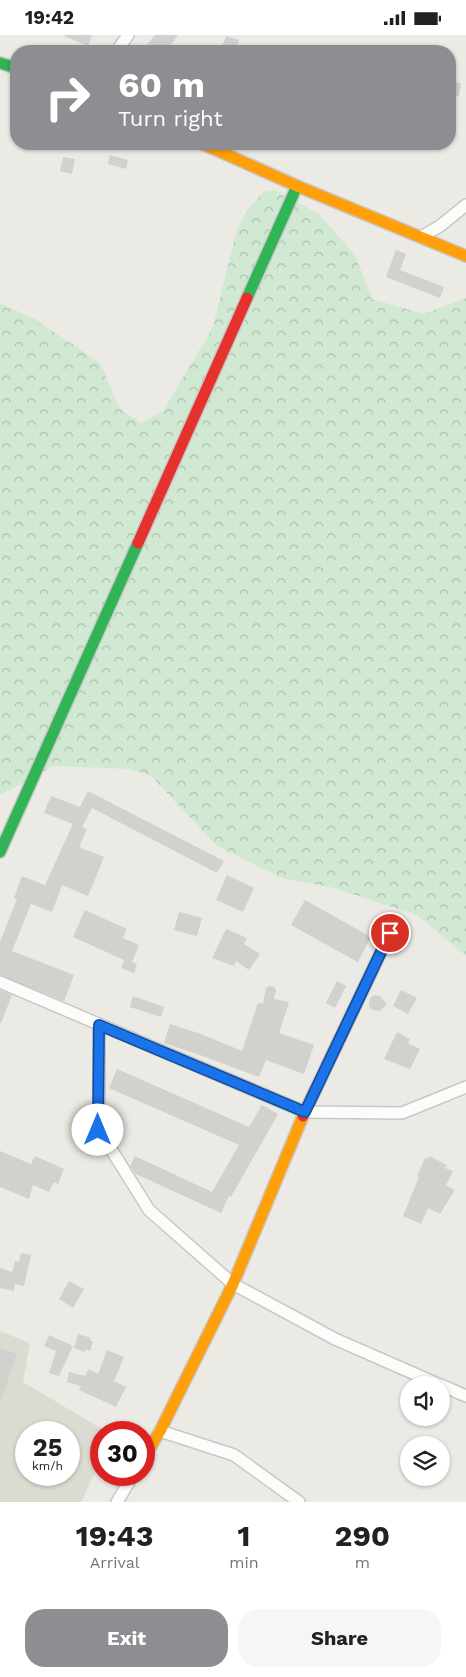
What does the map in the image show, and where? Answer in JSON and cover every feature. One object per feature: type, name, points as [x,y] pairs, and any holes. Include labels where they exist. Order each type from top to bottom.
[{"type":"street","points":[[216,150],[297,186],[466,256]]},
{"type":"street","points":[[0,852],[297,186]]},
{"type":"street","points":[[421,237],[440,226],[466,205]]},
{"type":"street","points":[[155,1439],[233,1284],[305,1112],[390,933]]},
{"type":"street","points":[[0,982],[305,1112],[402,1113],[466,1087]]},
{"type":"street","points":[[99,1025],[98,1130],[149,1210],[233,1284],[335,1339],[420,1376]]},
{"type":"street","points":[[450,1389],[466,1396]]},
{"type":"street","points":[[160,1431],[234,1455],[299,1502]]},
{"type":"street","points":[[117,1502],[126,1486]]},
{"type":"shaded area","points":[[0,1331],[30,1343],[23,1382],[90,1422],[90,1483],[81,1502],[0,1502]]},
{"type":"green space","points":[[275,190],[319,214],[355,255],[372,299],[423,314],[466,298],[466,956],[417,915],[330,887],[282,878],[217,846],[151,776],[129,769],[54,766],[0,795],[0,303],[35,319],[100,363],[120,409],[141,423],[163,411],[213,327],[236,233],[247,211],[263,192]]},
{"type":"building","points":[[62,35],[92,35],[88,45]]},
{"type":"building","points":[[155,35],[178,35],[170,45],[147,45]]},
{"type":"building","points":[[226,36],[239,40],[238,45],[223,45]]},
{"type":"building","points":[[456,83],[461,83],[459,96],[456,96]]},
{"type":"building","points":[[110,155],[128,160],[126,169],[108,164]]},
{"type":"building","points":[[63,157],[75,159],[72,174],[60,171]]},
{"type":"building","points":[[396,250],[406,254],[400,270],[444,287],[440,298],[386,277]]},
{"type":"building","points":[[88,791],[224,861],[217,873],[92,808],[82,827],[87,829],[79,847],[104,857],[88,896],[62,885],[52,912],[31,904],[12,951],[74,975],[64,1001],[0,975],[0,942],[17,899],[14,898],[22,876],[45,885],[73,824],[44,813],[51,796],[80,807]]},
{"type":"building","points":[[227,875],[254,888],[243,912],[216,900]]},
{"type":"building","points":[[305,900],[371,937],[358,962],[291,925]]},
{"type":"building","points":[[85,910],[127,929],[123,938],[139,945],[132,962],[137,964],[134,973],[121,968],[124,960],[73,937]]},
{"type":"building","points":[[179,912],[202,918],[197,936],[174,930]]},
{"type":"building","points":[[226,929],[247,938],[244,944],[260,954],[249,970],[236,961],[234,966],[212,958]]},
{"type":"building","points":[[337,981],[346,986],[335,1008],[326,1003]]},
{"type":"building","points":[[269,986],[274,987],[276,990],[274,999],[289,1002],[279,1033],[314,1045],[304,1074],[266,1060],[259,1077],[164,1043],[170,1024],[201,1034],[242,1051],[258,1003],[263,1004],[266,988]]},
{"type":"building","points":[[0,990],[12,995],[1,1023],[0,1023]]},
{"type":"building","points":[[401,990],[417,998],[408,1014],[393,1006]]},
{"type":"building","points":[[375,995],[380,996],[387,1004],[380,1011],[372,1010],[369,1006],[370,998]]},
{"type":"building","points":[[133,996],[164,1007],[161,1017],[130,1007]]},
{"type":"building","points":[[397,1032],[410,1039],[408,1043],[420,1049],[410,1069],[384,1059]]},
{"type":"building","points":[[117,1069],[249,1127],[262,1105],[278,1114],[231,1197],[229,1196],[221,1213],[136,1174],[130,1166],[135,1156],[212,1192],[239,1145],[109,1088]]},
{"type":"building","points":[[0,1151],[31,1164],[35,1156],[64,1169],[58,1184],[54,1182],[49,1192],[33,1185],[29,1199],[0,1187]]},
{"type":"building","points":[[429,1156],[447,1165],[445,1168],[453,1171],[446,1185],[455,1190],[440,1214],[428,1208],[421,1224],[403,1216],[419,1177],[417,1176],[425,1158],[428,1159]]},
{"type":"building","points":[[21,1253],[31,1255],[24,1286],[15,1284],[14,1291],[0,1288],[0,1268],[12,1272],[15,1261],[19,1262]]},
{"type":"building","points":[[69,1281],[84,1289],[73,1308],[59,1299]]},
{"type":"building","points":[[78,1334],[91,1338],[90,1340],[93,1342],[90,1351],[86,1349],[85,1352],[74,1348]]},
{"type":"building","points":[[49,1335],[73,1346],[59,1376],[49,1373],[56,1351],[44,1346]]},
{"type":"building","points":[[0,1349],[17,1354],[1,1400],[0,1400]]},
{"type":"building","points":[[107,1350],[124,1357],[114,1381],[126,1387],[116,1407],[79,1390],[81,1386],[67,1382],[69,1372],[85,1376],[89,1369],[98,1374]]},
{"type":"traffic: fast","points":[[0,63],[10,66]]},
{"type":"traffic: fast","points":[[247,298],[297,186]]},
{"type":"traffic: fast","points":[[0,852],[138,543]]},
{"type":"traffic: slow","points":[[216,150],[297,186],[466,256]]},
{"type":"traffic: slow","points":[[155,1439],[233,1284],[303,1116]]},
{"type":"traffic: jam","points":[[138,543],[247,298]]},
{"type":"traffic: jam","points":[[303,1116],[390,933]]},
{"type":"route","points":[[98,1130],[99,1025],[305,1112],[390,933]]}]
